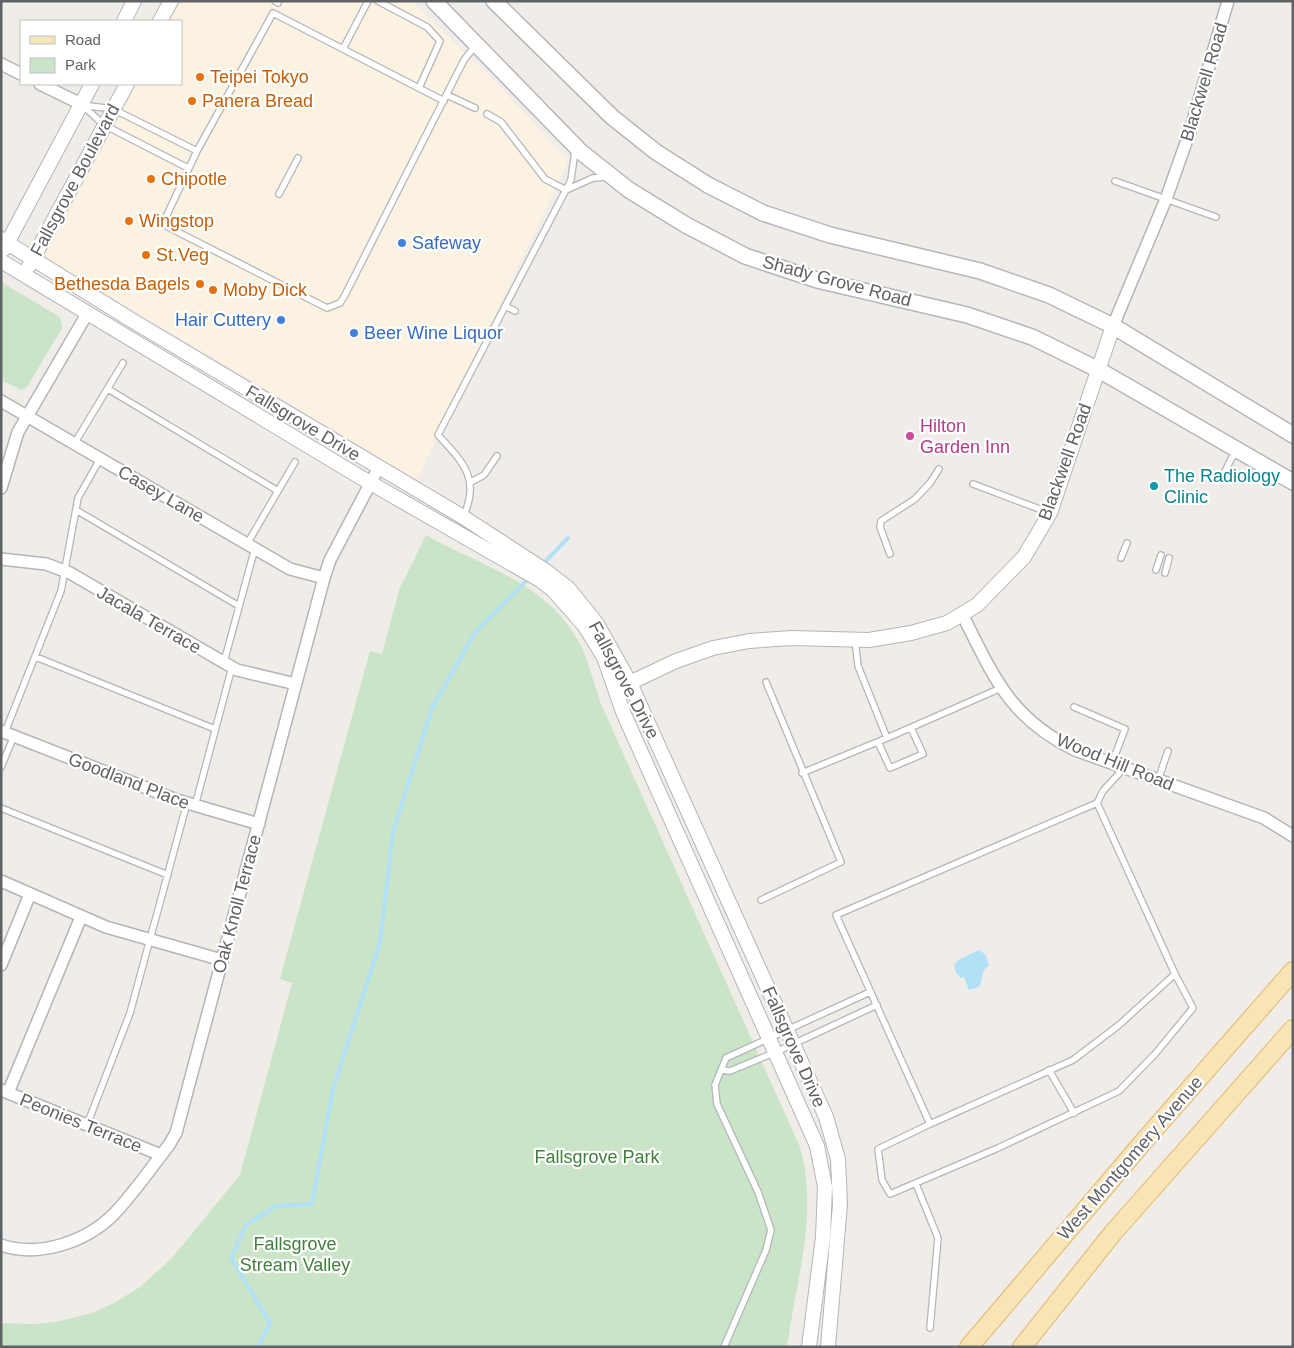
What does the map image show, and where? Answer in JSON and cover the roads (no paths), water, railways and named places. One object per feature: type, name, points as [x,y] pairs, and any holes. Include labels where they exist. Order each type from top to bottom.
[{"type":"main road","name":"Shady Grove Road","points":[[434,1],[575,145],[612,176],[686,225],[746,256],[817,280],[967,315],[1032,337],[1099,370],[1293,482]]},
{"type":"main road","points":[[494,1],[612,117],[656,152],[708,185],[763,213],[830,235],[980,271],[1049,295],[1113,326],[1293,435]]},
{"type":"main road","name":"West Montgomery Avenue","points":[[969,1347],[1144,1141],[1293,971]]},
{"type":"main road","name":"West Montgomery Avenue","points":[[1022,1347],[1112,1234],[1293,1029]]},
{"type":"street","points":[[124,20],[134,1]]},
{"type":"street","points":[[161,20],[171,1]]},
{"type":"street","name":"Blackwell Road","points":[[615,689],[676,661],[713,648],[749,641],[792,638],[869,640],[912,633],[946,623],[977,605],[1024,557],[1050,513],[1113,326],[1166,199],[1189,134],[1228,1]]},
{"type":"street","points":[[2,67],[20,74]]},
{"type":"street","points":[[42,85],[81,104]]},
{"type":"street","name":"Fallsgrove Boulevard","points":[[3,245],[91,85]]},
{"type":"street","name":"Fallsgrove Boulevard","points":[[24,275],[125,85]]},
{"type":"street","name":"Fallsgrove Drive","points":[[3,245],[33,259],[463,517],[528,566]]},
{"type":"street","name":"Fallsgrove Drive","points":[[1,261],[371,484],[568,588],[597,624],[630,683],[826,1117],[838,1159],[840,1204],[828,1347]]},
{"type":"street","points":[[1,488],[18,432],[88,314]]},
{"type":"street","name":"Casey Lane","points":[[1,401],[290,569],[324,578]]},
{"type":"street","name":"Oak Knoll Terrace","points":[[1,1245],[29,1250],[51,1248],[73,1240],[113,1214],[161,1155],[176,1133],[324,578],[330,560],[379,467]]},
{"type":"street","name":"Jacala Terrace","points":[[1,559],[46,564],[64,571],[228,665],[296,684]]},
{"type":"street","name":"Fallsgrove Drive","points":[[543,575],[584,625],[604,657],[623,712],[818,1146],[825,1187],[823,1237],[809,1347]]},
{"type":"street","name":"Wood Hill Road","points":[[962,614],[1000,688],[1018,710],[1054,740],[1124,768],[1264,818],[1293,836]]},
{"type":"street","name":"Goodland Place","points":[[7,733],[191,805],[259,824]]},
{"type":"street","points":[[1,882],[106,927],[222,960]]},
{"type":"street","points":[[1,965],[30,894]]},
{"type":"street","points":[[4,1092],[82,917]]},
{"type":"street","name":"Peonies Terrace","points":[[4,1092],[161,1155]]},
{"type":"lane","points":[[344,49],[368,1]]},
{"type":"lane","points":[[378,1],[427,27],[440,41],[419,88]]},
{"type":"lane","points":[[444,101],[273,13],[188,168],[165,218],[168,227],[327,308],[334,307],[345,295],[444,101],[464,60],[476,44]]},
{"type":"lane","points":[[447,95],[475,108]]},
{"type":"lane","points":[[81,104],[113,109],[197,151]]},
{"type":"lane","points":[[81,104],[104,125],[188,168]]},
{"type":"lane","points":[[487,114],[501,122],[545,179],[566,190]]},
{"type":"lane","points":[[463,517],[470,502],[471,482],[455,454],[438,435],[571,180],[575,145]]},
{"type":"lane","points":[[279,194],[298,158]]},
{"type":"lane","points":[[566,190],[593,178],[612,176]]},
{"type":"lane","points":[[1115,181],[1216,217]]},
{"type":"lane","points":[[505,306],[515,311]]},
{"type":"lane","points":[[74,444],[123,363]]},
{"type":"lane","points":[[108,390],[278,491]]},
{"type":"lane","points":[[1222,478],[1231,459],[1238,451]]},
{"type":"lane","points":[[471,482],[484,475],[497,456]]},
{"type":"lane","points":[[1,767],[7,733],[61,591],[78,498],[100,459]]},
{"type":"lane","points":[[87,1125],[130,1013],[168,876],[215,729],[251,546],[278,491],[295,462]]},
{"type":"lane","points":[[890,554],[880,527],[880,521],[914,499],[930,484],[938,469]]},
{"type":"lane","points":[[973,484],[1050,513]]},
{"type":"lane","points":[[76,510],[239,606]]},
{"type":"lane","points":[[1121,558],[1128,543]]},
{"type":"lane","points":[[1156,570],[1161,555]]},
{"type":"lane","points":[[1165,574],[1169,558]]},
{"type":"lane","points":[[855,640],[858,666],[888,738]]},
{"type":"lane","points":[[36,657],[215,729]]},
{"type":"lane","points":[[761,900],[841,862],[802,773],[766,682]]},
{"type":"lane","points":[[802,773],[888,738],[1000,688]]},
{"type":"lane","points":[[1074,707],[1125,729],[1112,763]]},
{"type":"lane","points":[[878,742],[890,768],[923,754],[911,728]]},
{"type":"lane","points":[[1158,780],[1168,751]]},
{"type":"lane","points":[[930,1124],[836,916],[1097,803],[1103,791],[1124,768]]},
{"type":"lane","points":[[1097,803],[1175,974],[1193,1008],[1155,1054],[1119,1091],[1074,1114],[890,1194],[882,1180],[878,1149],[1073,1060],[1119,1025],[1175,974]]},
{"type":"lane","points":[[1,808],[168,876]]},
{"type":"lane","points":[[724,1347],[766,1250],[770,1230],[758,1192],[717,1104],[715,1085],[726,1058],[870,992]]},
{"type":"lane","points":[[722,1070],[730,1071],[776,1052],[877,1005]]},
{"type":"lane","points":[[1049,1070],[1074,1114]]},
{"type":"lane","points":[[916,1184],[938,1238],[930,1328]]},
{"type":"water","points":[[979,950],[986,955],[989,966],[983,973],[979,987],[969,990],[964,977],[961,978],[956,973],[954,964],[957,963],[956,961]]},
{"type":"waterway","points":[[542,565],[568,538]]},
{"type":"waterway","points":[[258,1347],[270,1323],[231,1258],[246,1225],[276,1206],[312,1204],[333,1089],[380,943],[393,832],[432,708],[476,631],[530,577]]},
{"type":"place","name":"Teipei Tokyo","points":[[200,77]]},
{"type":"place","name":"Panera Bread","points":[[192,101]]},
{"type":"place","name":"Chipotle","points":[[151,179]]},
{"type":"place","name":"Wingstop","points":[[129,221]]},
{"type":"place","name":"Safeway","points":[[402,243]]},
{"type":"place","name":"St.Veg","points":[[146,255]]},
{"type":"place","name":"Bethesda Bagels","points":[[200,284]]},
{"type":"place","name":"Moby Dick","points":[[213,290]]},
{"type":"place","name":"Hair Cuttery","points":[[281,320]]},
{"type":"place","name":"Beer Wine Liquor","points":[[354,333]]},
{"type":"place","name":"Hilton Garden Inn","points":[[910,436]]},
{"type":"place","name":"The Radiology Clinic","points":[[1154,486]]},
{"type":"park label","name":"Fallsgrove Park","points":[[597,1157]]},
{"type":"park label","name":"Fallsgrove Stream Valley","points":[[295,1254]]}]
